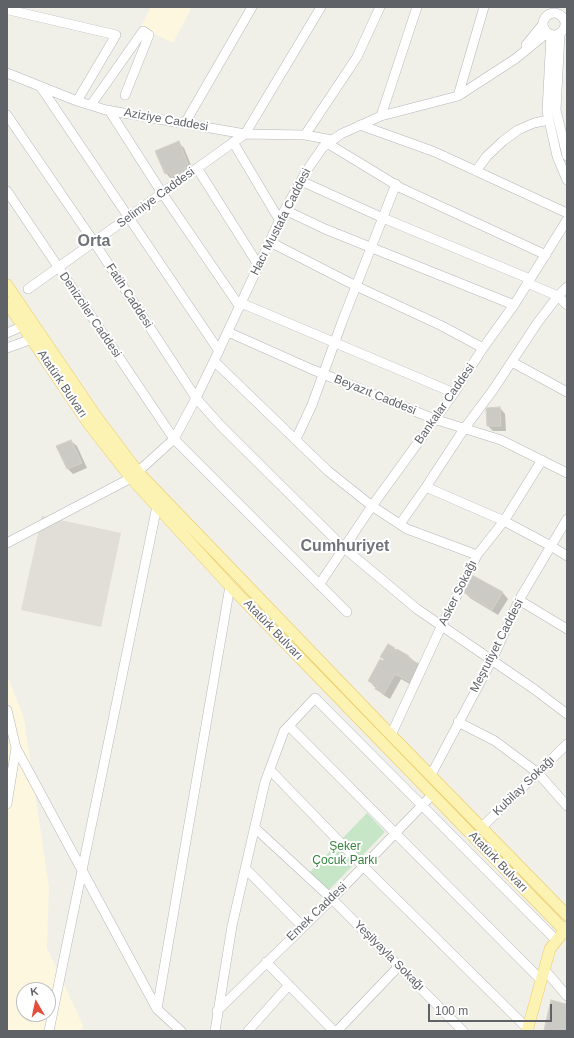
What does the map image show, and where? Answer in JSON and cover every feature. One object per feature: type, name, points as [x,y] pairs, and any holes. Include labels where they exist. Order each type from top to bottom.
[{"type":"main road","name":"Atatürk Bulvarı","points":[[7,285],[157,506],[230,586],[432,795],[566,930]]},
{"type":"main road","name":"Atatürk Bulvarı","points":[[7,303],[88,423],[135,475],[567,915]]},
{"type":"main road","points":[[527,1030],[550,949],[556,940],[566,930]]},
{"type":"street","points":[[185,123],[252,7]]},
{"type":"street","points":[[245,134],[321,7]]},
{"type":"street","points":[[305,135],[357,57],[380,7]]},
{"type":"street","points":[[381,116],[417,7]]},
{"type":"street","points":[[458,96],[484,7]]},
{"type":"street","points":[[547,7],[543,28],[560,30]]},
{"type":"street","points":[[515,59],[547,15],[565,7]]},
{"type":"street","points":[[9,10],[116,35],[77,101]]},
{"type":"street","points":[[556,12],[564,19],[560,30],[547,111],[557,156],[567,180]]},
{"type":"street","points":[[515,59],[560,30]]},
{"type":"street","points":[[560,30],[556,110],[567,156]]},
{"type":"street","points":[[91,105],[143,31],[149,35],[125,95]]},
{"type":"street","name":"Hacı Mustafa Caddesi","points":[[7,543],[135,475],[174,438],[219,351],[285,210],[301,181],[323,147],[330,141],[381,116],[440,102],[458,96],[515,59]]},
{"type":"street","name":"Aziziye Caddesi","points":[[7,73],[77,101],[109,110],[245,134],[305,135],[330,141]]},
{"type":"street","points":[[40,86],[219,351]]},
{"type":"street","points":[[109,110],[162,193],[240,305],[454,393]]},
{"type":"street","name":"Fatih Caddesi","points":[[7,115],[94,242],[196,398],[221,426],[343,547],[416,609],[534,689],[567,714]]},
{"type":"street","points":[[476,171],[503,141],[518,130],[534,123],[549,120]]},
{"type":"street","points":[[360,125],[435,152],[567,213]]},
{"type":"street","name":"Selimiye Caddesi","points":[[28,289],[245,134]]},
{"type":"street","points":[[330,141],[396,184],[546,255]]},
{"type":"street","points":[[233,142],[280,221]]},
{"type":"street","points":[[197,168],[258,266]]},
{"type":"street","points":[[301,181],[529,281],[558,296],[567,305]]},
{"type":"street","points":[[296,439],[312,405],[396,184]]},
{"type":"street","name":"Denizciler Caddesi","points":[[7,191],[174,438],[347,612]]},
{"type":"street","points":[[285,210],[325,229],[514,305]]},
{"type":"street","name":"Bankalar Caddesi","points":[[319,585],[343,547],[454,393],[483,348],[514,305],[567,220]]},
{"type":"street","points":[[270,242],[356,286],[442,326],[483,348]]},
{"type":"street","points":[[400,524],[464,429],[493,390],[538,322],[567,287]]},
{"type":"street","points":[[7,333],[23,326]]},
{"type":"street","name":"Beyazıt Caddesi","points":[[228,332],[323,374],[434,419],[501,440],[567,473]]},
{"type":"street","points":[[7,348],[32,339]]},
{"type":"street","points":[[214,361],[328,471],[372,506],[407,529],[477,555]]},
{"type":"street","points":[[512,362],[567,392]]},
{"type":"street","name":"Asker Sokağı","points":[[391,735],[441,627],[477,555],[504,521],[542,460]]},
{"type":"street","points":[[426,487],[504,521],[567,556]]},
{"type":"street","points":[[49,1031],[157,506]]},
{"type":"street","name":"Meşrutiyet Caddesi","points":[[431,775],[492,660],[519,600],[567,519]]},
{"type":"street","points":[[157,1009],[230,586]]},
{"type":"street","points":[[519,600],[567,629]]},
{"type":"street","points":[[214,1031],[232,926],[266,782],[284,732],[315,698],[556,940]]},
{"type":"street","points":[[7,710],[16,748],[82,871],[157,1009],[181,1031]]},
{"type":"street","points":[[458,722],[495,741],[538,773],[567,806]]},
{"type":"street","points":[[289,726],[395,833],[567,996]]},
{"type":"street","name":"Kubilay Sokağı","points":[[482,827],[567,744]]},
{"type":"street","points":[[7,804],[16,748]]},
{"type":"street","points":[[270,770],[363,866],[527,1030]]},
{"type":"street","name":"Emek Caddesi","points":[[217,1011],[332,899],[432,795]]},
{"type":"street","name":"Yeşilyayla Sokağı","points":[[255,828],[332,899],[463,1031]]},
{"type":"street","points":[[245,868],[302,927]]},
{"type":"street","points":[[266,962],[336,1031],[399,966]]},
{"type":"street","points":[[248,1031],[288,985]]},
{"type":"shaded area","points":[[151,7],[192,7],[173,43],[141,27]]},
{"type":"shaded area","points":[[42,516],[121,533],[101,627],[21,610]]},
{"type":"shaded area","points":[[7,675],[24,718],[49,887],[47,948],[83,1025],[82,1031],[7,1031]]},
{"type":"green space","name":"Şeker Çocuk Parkı","points":[[367,813],[385,832],[328,891],[310,872]]},
{"type":"building","points":[[179,141],[188,164],[185,165],[186,170],[171,177],[169,172],[165,174],[155,151]]},
{"type":"building","points":[[500,407],[501,426],[487,426],[486,408]]},
{"type":"building","points":[[71,440],[82,463],[67,469],[56,446]]},
{"type":"building","points":[[472,575],[503,592],[492,610],[463,592]]},
{"type":"building","points":[[388,644],[395,648],[394,649],[396,651],[397,649],[409,656],[408,658],[421,665],[412,683],[395,674],[384,694],[375,689],[377,686],[368,681],[380,659],[383,661],[384,659],[380,657]]},
{"type":"building","points":[[551,1000],[566,1004],[567,1031],[544,1030]]},
{"type":"district","name":"Orta","points":[[94,242]]},
{"type":"district","name":"Cumhuriyet","points":[[345,547]]}]
